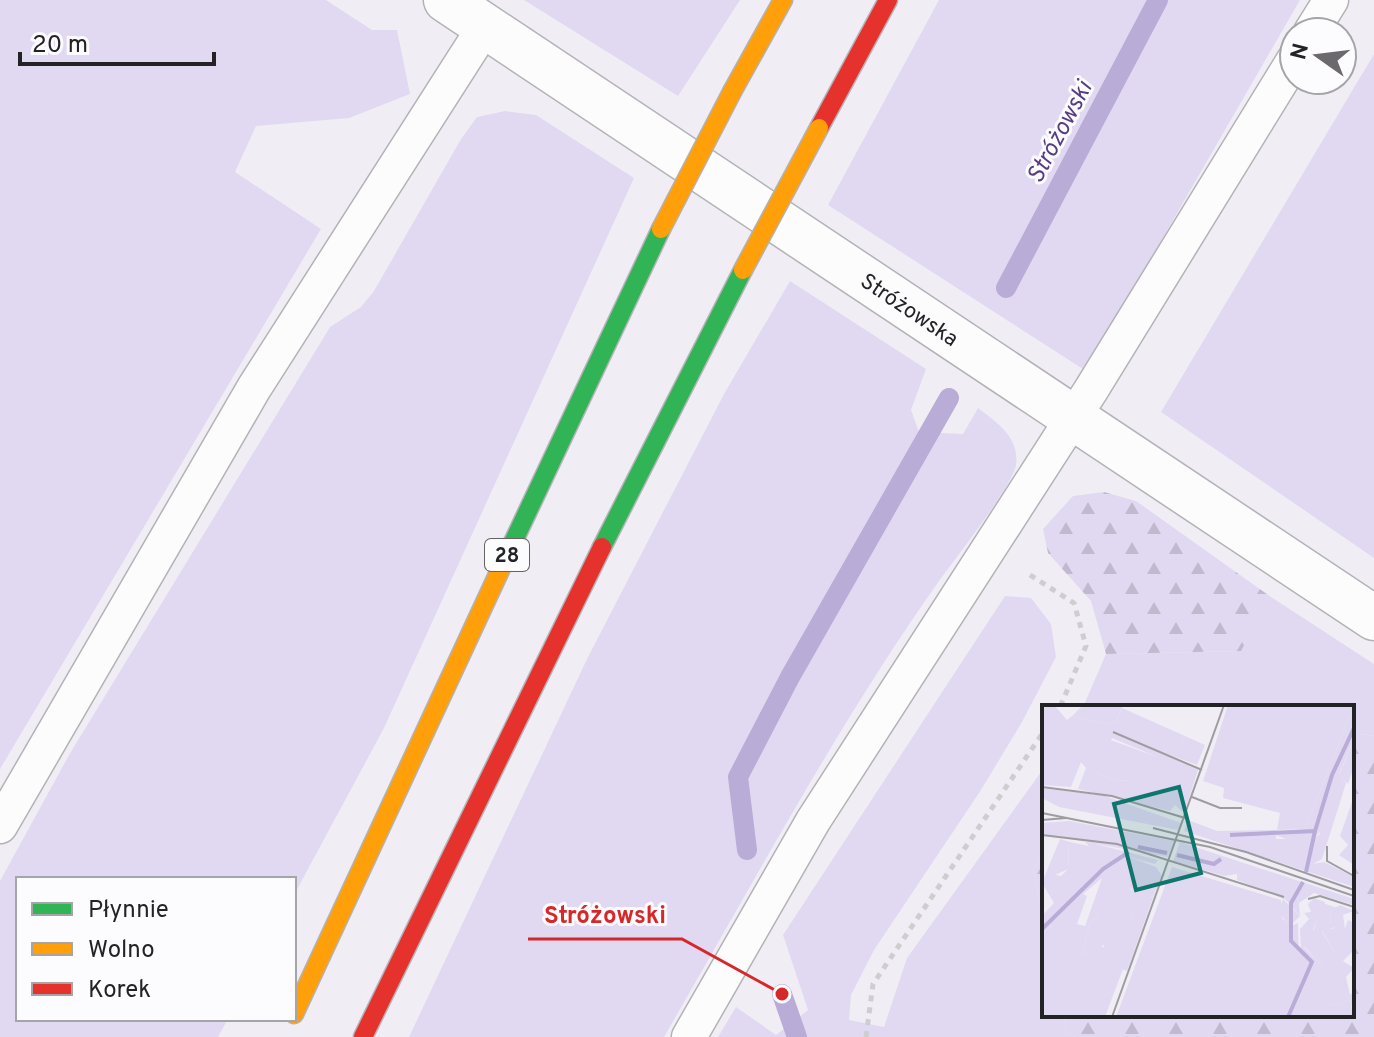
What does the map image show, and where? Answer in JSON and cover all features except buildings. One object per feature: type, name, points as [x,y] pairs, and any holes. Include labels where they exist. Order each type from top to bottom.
[{"type":"main road","name":"28","points":[[296,1009],[593,369],[661,229],[783,0]]},
{"type":"main road","points":[[363,1037],[596,557],[743,270],[888,0]]},
{"type":"street","name":"Stróżowska","points":[[446,0],[1374,618]]},
{"type":"lane","points":[[0,826],[254,388],[486,25]]},
{"type":"lane","points":[[689,1037],[813,821],[1073,417],[1278,86]]},
{"type":"path","points":[[989,548],[1074,603],[1086,646],[1061,705]]},
{"type":"path","points":[[866,1037],[873,984],[1042,734]]},
{"type":"green space","points":[[0,0],[326,0],[372,30],[397,30],[410,94],[349,118],[256,126],[235,172],[321,229],[0,769]]},
{"type":"green space","points":[[524,0],[740,0],[678,96]]},
{"type":"green space","points":[[939,0],[1300,0],[1291,16],[1278,16],[1278,38],[1086,371],[828,205]]},
{"type":"green space","points":[[1374,54],[1374,558],[1161,412],[1349,96],[1358,96],[1358,81]]},
{"type":"green space","points":[[505,111],[536,115],[634,178],[384,728],[296,891],[296,877],[16,877],[16,1021],[227,1021],[218,1037],[0,1037],[0,881],[69,755],[330,327],[361,307],[374,291],[461,139],[477,117]]},
{"type":"green space","points":[[790,281],[926,369],[911,410],[919,432],[963,434],[978,408],[999,425],[1014,446],[1016,465],[1012,475],[995,505],[939,581],[866,691],[664,1037],[409,1037],[588,657],[724,394]]},
{"type":"green space","points":[[1104,492],[1136,501],[1271,597],[1241,651],[1106,654],[1091,601],[1048,553],[1043,529],[1073,496]]},
{"type":"green space","points":[[1005,596],[1031,598],[1051,624],[1056,657],[981,790],[874,950],[851,995],[849,1020],[884,1027],[907,958],[1042,771],[1042,856],[1033,869],[1042,912],[1042,1017],[1063,1017],[1067,1033],[1075,1037],[718,1037],[736,1007],[776,1035],[808,1010],[783,935]]},
{"type":"green space","points":[[1271,597],[1374,664],[1374,736],[1354,733],[1354,705],[1084,705],[1106,654],[1240,651]]},
{"type":"green space","points":[[1354,733],[1374,736],[1374,1037],[1075,1037],[1067,1033],[1063,1017],[1354,1017]]},
{"type":"green space","points":[[1042,856],[1042,912],[1033,869]]},
{"type":"waterway","name":"Stróżowski","points":[[1006,288],[1158,0]]},
{"type":"waterway","name":"Stróżowski","points":[[747,850],[738,777],[790,677],[949,398]]},
{"type":"waterway","name":"Stróżowski","points":[[782,994],[797,1037]]},
{"type":"traffic: fast","points":[[508,553],[661,229]]},
{"type":"traffic: fast","points":[[602,547],[743,270]]},
{"type":"traffic: slow","points":[[733,90],[783,0]]},
{"type":"traffic: slow","points":[[661,229],[733,90]]},
{"type":"traffic: slow","points":[[743,270],[819,128]]},
{"type":"traffic: slow","points":[[296,1010],[508,553]]},
{"type":"traffic: jam","points":[[819,128],[888,0]]},
{"type":"traffic: jam","points":[[363,1037],[602,547]]},
{"type":"place","name":"Stróżowski","points":[[782,994]]}]
